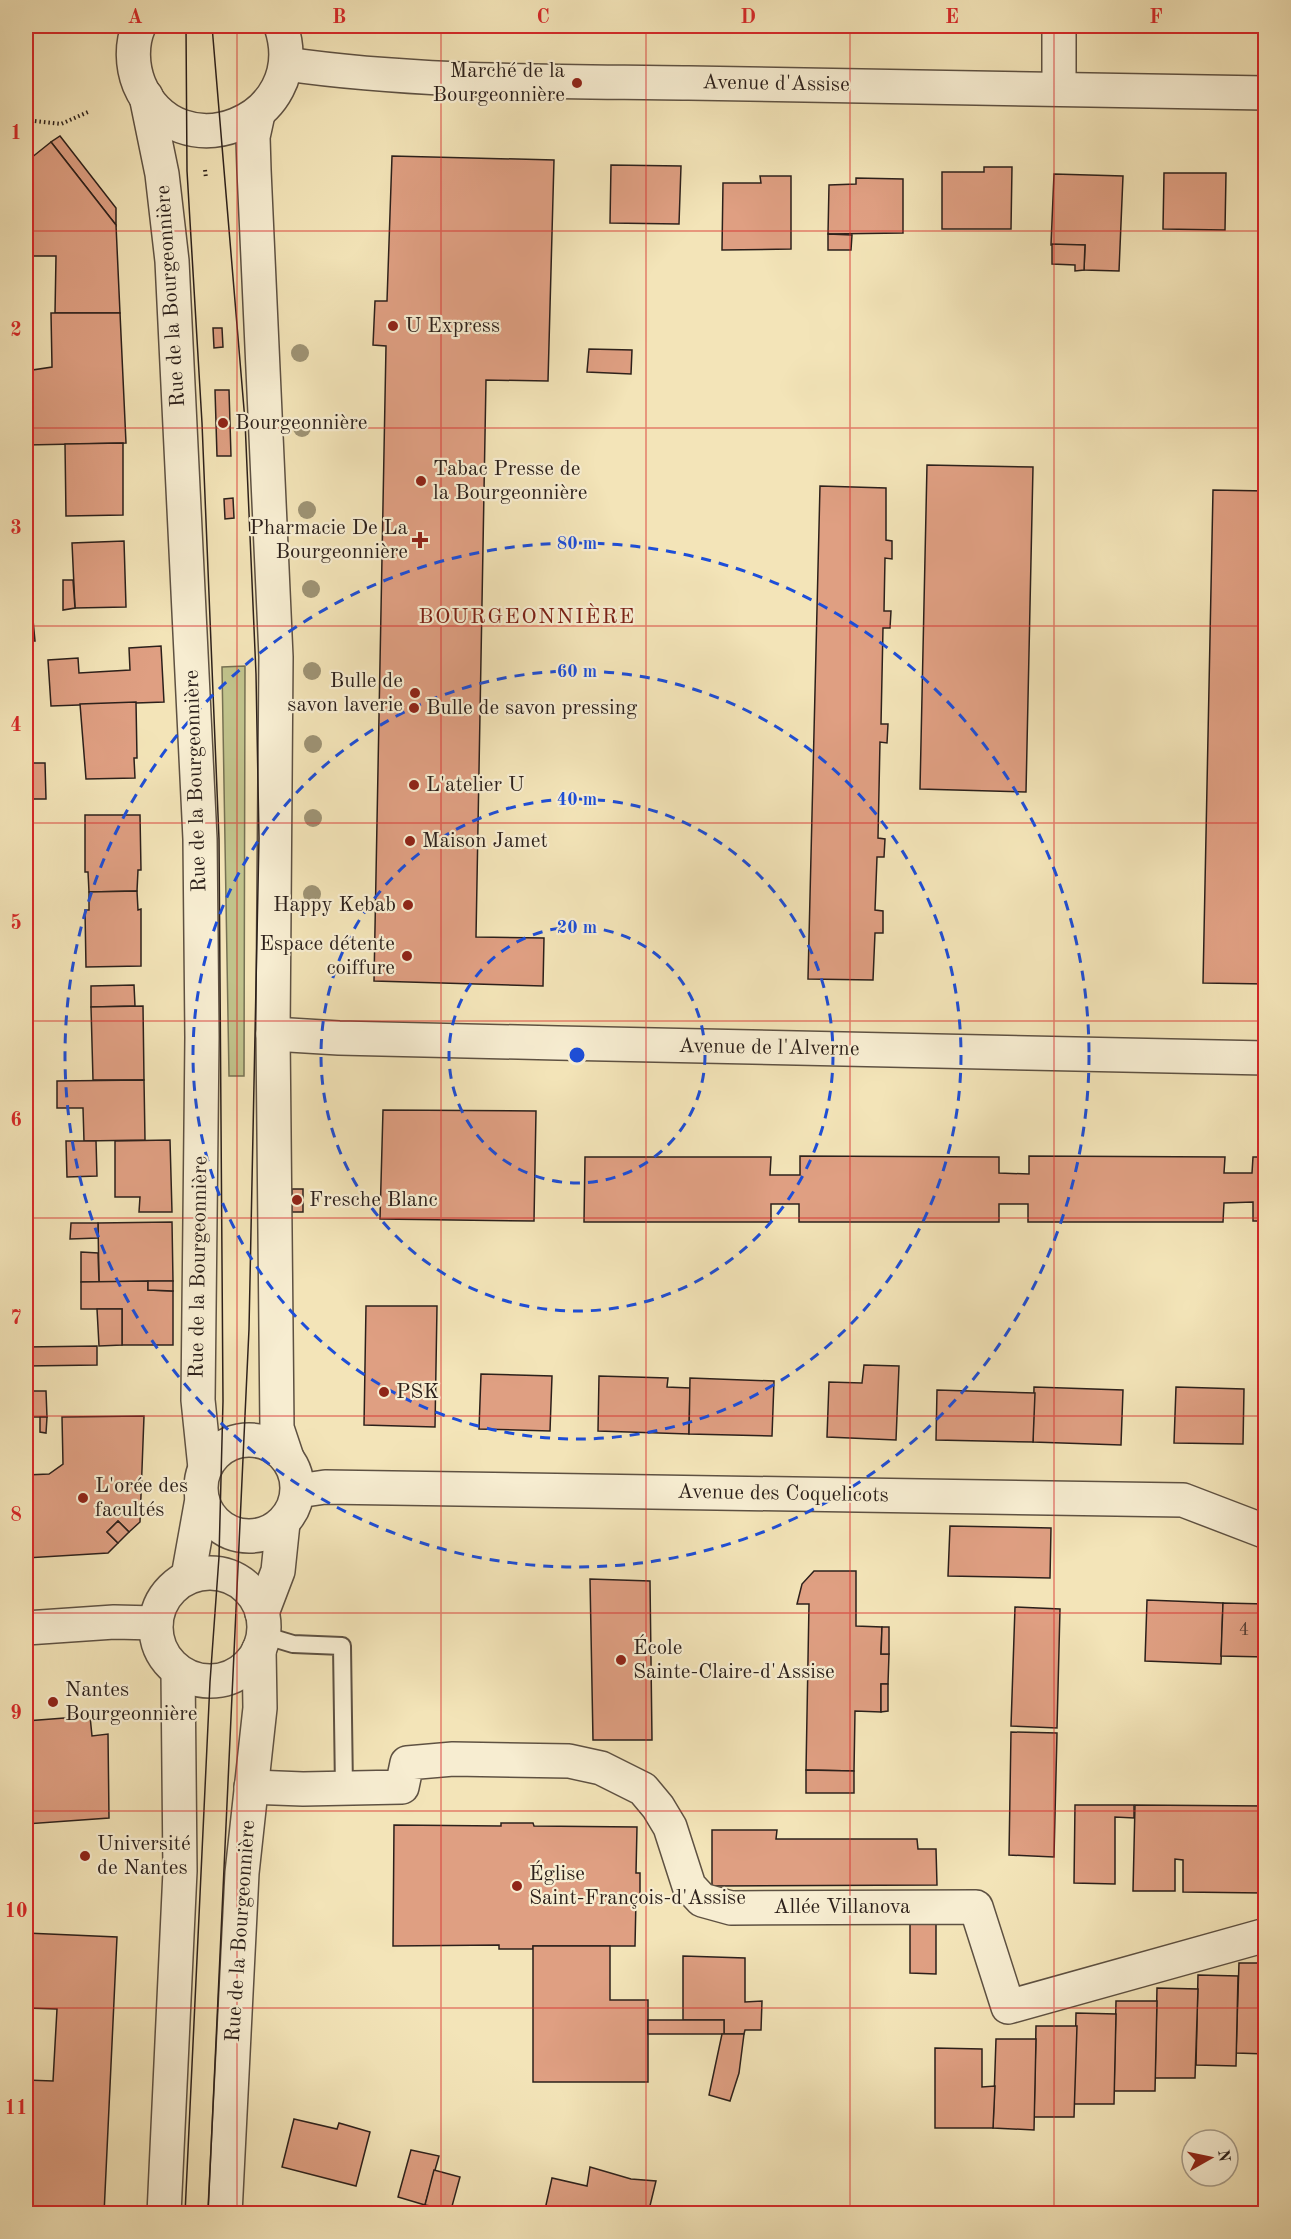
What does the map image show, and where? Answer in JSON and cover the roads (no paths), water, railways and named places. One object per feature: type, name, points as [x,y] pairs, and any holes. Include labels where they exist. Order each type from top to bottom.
[{"type":"street","points":[[136,27],[134,64],[138,81],[146,96],[171,120],[195,129],[212,131],[245,122],[258,114],[277,92],[286,64],[286,45],[281,26]]},
{"type":"street","points":[[1059,26],[1059,88]]},
{"type":"street","name":"Avenue d'Assise","points":[[286,64],[337,72],[426,76],[1266,93]]},
{"type":"street","name":"Rue de la Bourgeonnière","points":[[146,96],[162,174],[172,261],[200,839],[202,1049],[198,1400],[204,1483],[188,1577]]},
{"type":"street","points":[[258,114],[253,137],[254,170],[276,657],[273,1034],[277,1428],[287,1458],[295,1471],[298,1491],[294,1508],[283,1523],[274,1530],[262,1534],[239,1535],[229,1532],[215,1522],[207,1511],[204,1483],[212,1457],[223,1447],[244,1439],[268,1443],[287,1458]]},
{"type":"street","name":"Avenue de l'Alverne","points":[[273,1034],[339,1038],[1266,1058]]},
{"type":"street","name":"Avenue des Coquelicots","points":[[298,1491],[325,1487],[1183,1500],[1264,1531]]},
{"type":"street","name":"Rue de la Bourgeonnière","points":[[225,2214],[242,1872],[260,1708],[261,1633],[278,1571],[283,1523]]},
{"type":"street","points":[[210,1573],[231,1577],[243,1584],[252,1594],[261,1633],[249,1665],[226,1679],[204,1681],[190,1678],[178,1671],[168,1662],[156,1637],[159,1609],[166,1596],[188,1577],[210,1573]]},
{"type":"street","points":[[26,1628],[114,1622],[156,1623]]},
{"type":"street","points":[[164,2214],[180,1871],[178,1671]]},
{"type":"street","name":"Allée Villanova","points":[[251,1787],[344,1789],[402,1787],[407,1762],[453,1759],[569,1761],[601,1768],[626,1779],[643,1790],[658,1807],[670,1827],[689,1886],[702,1899],[709,1902],[731,1908],[976,1907],[1008,2007],[1266,1935]]},
{"type":"lane","points":[[261,1633],[293,1644],[342,1646],[344,1789]]},
{"type":"tram line","points":[[185,2214],[210,1682],[219,1557],[223,1401],[219,839],[202,423],[187,171],[186,26]]},
{"type":"tram line","points":[[208,2214],[249,1329],[259,838],[256,674],[245,421],[212,26]]},
{"type":"place","name":"Marché de la Bourgeonnière","points":[[577,83]]},
{"type":"place","name":"U Express","points":[[393,326]]},
{"type":"place","name":"Bourgeonnière","points":[[223,423]]},
{"type":"place","name":"Tabac Presse de la Bourgeonnière","points":[[421,481]]},
{"type":"place","name":"Pharmacie De La Bourgeonnière","points":[[420,540]]},
{"type":"place","name":"Bulle de savon laverie","points":[[415,693]]},
{"type":"place","name":"Bulle de savon pressing","points":[[414,708]]},
{"type":"place","name":"L'atelier U","points":[[414,785]]},
{"type":"place","name":"Maison Jamet","points":[[410,841]]},
{"type":"place","name":"Happy Kebab","points":[[408,905]]},
{"type":"place","name":"Espace détente coiffure","points":[[407,956]]},
{"type":"place","name":"Fresche Blanc","points":[[297,1200]]},
{"type":"place","name":"PSK","points":[[384,1392]]},
{"type":"place","name":"L'orée des facultés","points":[[83,1498]]},
{"type":"place","name":"École Sainte-Claire-d'Assise","points":[[621,1660]]},
{"type":"place","name":"Nantes Bourgeonnière","points":[[53,1702]]},
{"type":"place","name":"Université de Nantes","points":[[85,1856]]},
{"type":"place","name":"Église Saint-François-d'Assise","points":[[517,1886]]},
{"type":"district","name":"BOURGEONNIÈRE","points":[[527,617]]}]
